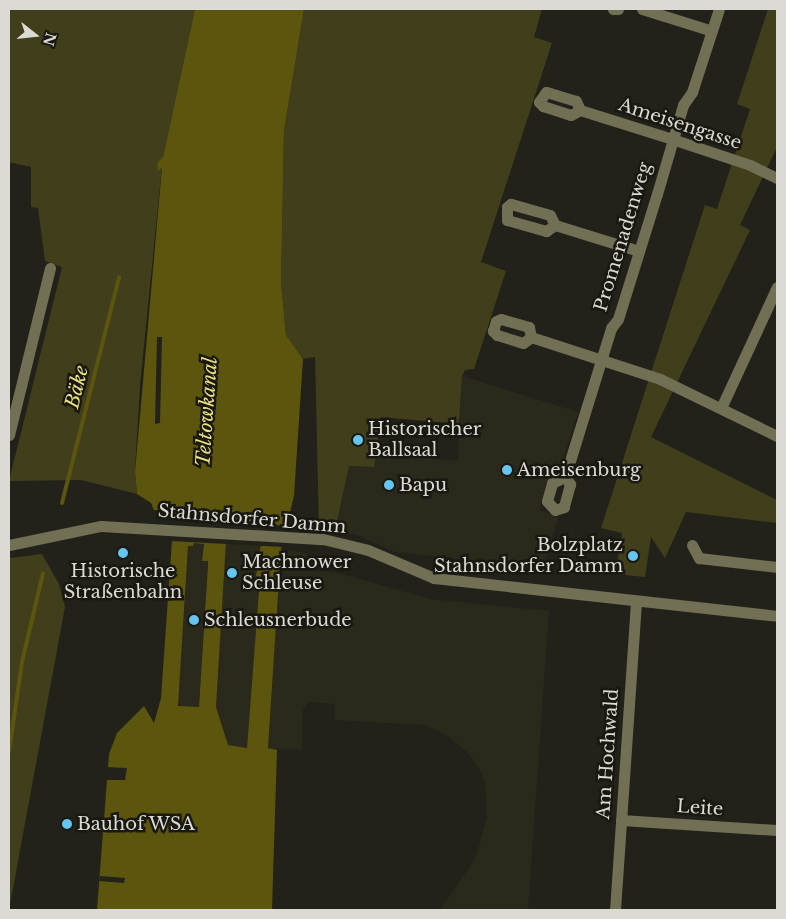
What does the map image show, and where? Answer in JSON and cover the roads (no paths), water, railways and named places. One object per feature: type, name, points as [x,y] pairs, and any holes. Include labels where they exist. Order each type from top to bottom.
[{"type":"street","points":[[642,9],[712,31]]},
{"type":"street","name":"Promenadenweg","points":[[565,477],[601,360],[639,251],[683,105],[692,92],[719,9]]},
{"type":"street","name":"Ameisengasse","points":[[576,112],[672,139],[750,165],[777,178]]},
{"type":"street","points":[[550,228],[639,251]]},
{"type":"street","points":[[9,435],[50,268]]},
{"type":"street","points":[[721,408],[773,307],[777,287]]},
{"type":"street","points":[[531,337],[660,379],[777,436]]},
{"type":"street","name":"Stahnsdorfer Damm","points":[[9,545],[48,538],[91,527],[147,528],[296,537],[353,546],[434,578],[777,616]]},
{"type":"street","points":[[692,545],[699,558],[777,567]]},
{"type":"street","name":"Am Hochwald","points":[[615,910],[636,601]]},
{"type":"street","name":"Leite","points":[[621,820],[777,830]]},
{"type":"water","name":"Teltowkanal","points":[[195,9],[304,9],[284,131],[281,282],[286,335],[303,359],[294,496],[281,549],[268,748],[277,750],[272,910],[97,910],[109,754],[117,733],[144,706],[154,723],[161,698],[174,512],[154,510],[151,503],[137,494],[135,472],[162,168],[157,171],[158,162],[163,157]],"holes":[[[226,542],[261,544],[256,576],[260,577],[247,748],[228,745],[216,707]],[[194,543],[204,544],[202,561],[208,561],[199,707],[178,706],[188,546],[193,546]]]},
{"type":"waterway","name":"Bäke","points":[[62,503],[119,277]]},
{"type":"waterway","name":"Bäke","points":[[9,752],[22,662],[43,573]]},
{"type":"place","name":"Historischer Ballsaal","points":[[358,440]]},
{"type":"place","name":"Ameisenburg","points":[[507,470]]},
{"type":"place","name":"Bapu","points":[[389,485]]},
{"type":"place","name":"Historische Straßenbahn","points":[[123,553]]},
{"type":"place","name":"Bolzplatz Stahnsdorfer Damm","points":[[633,556]]},
{"type":"place","name":"Machnower Schleuse","points":[[232,573]]},
{"type":"place","name":"Schleusnerbude","points":[[194,620]]},
{"type":"place","name":"Bauhof WSA","points":[[67,824]]}]
